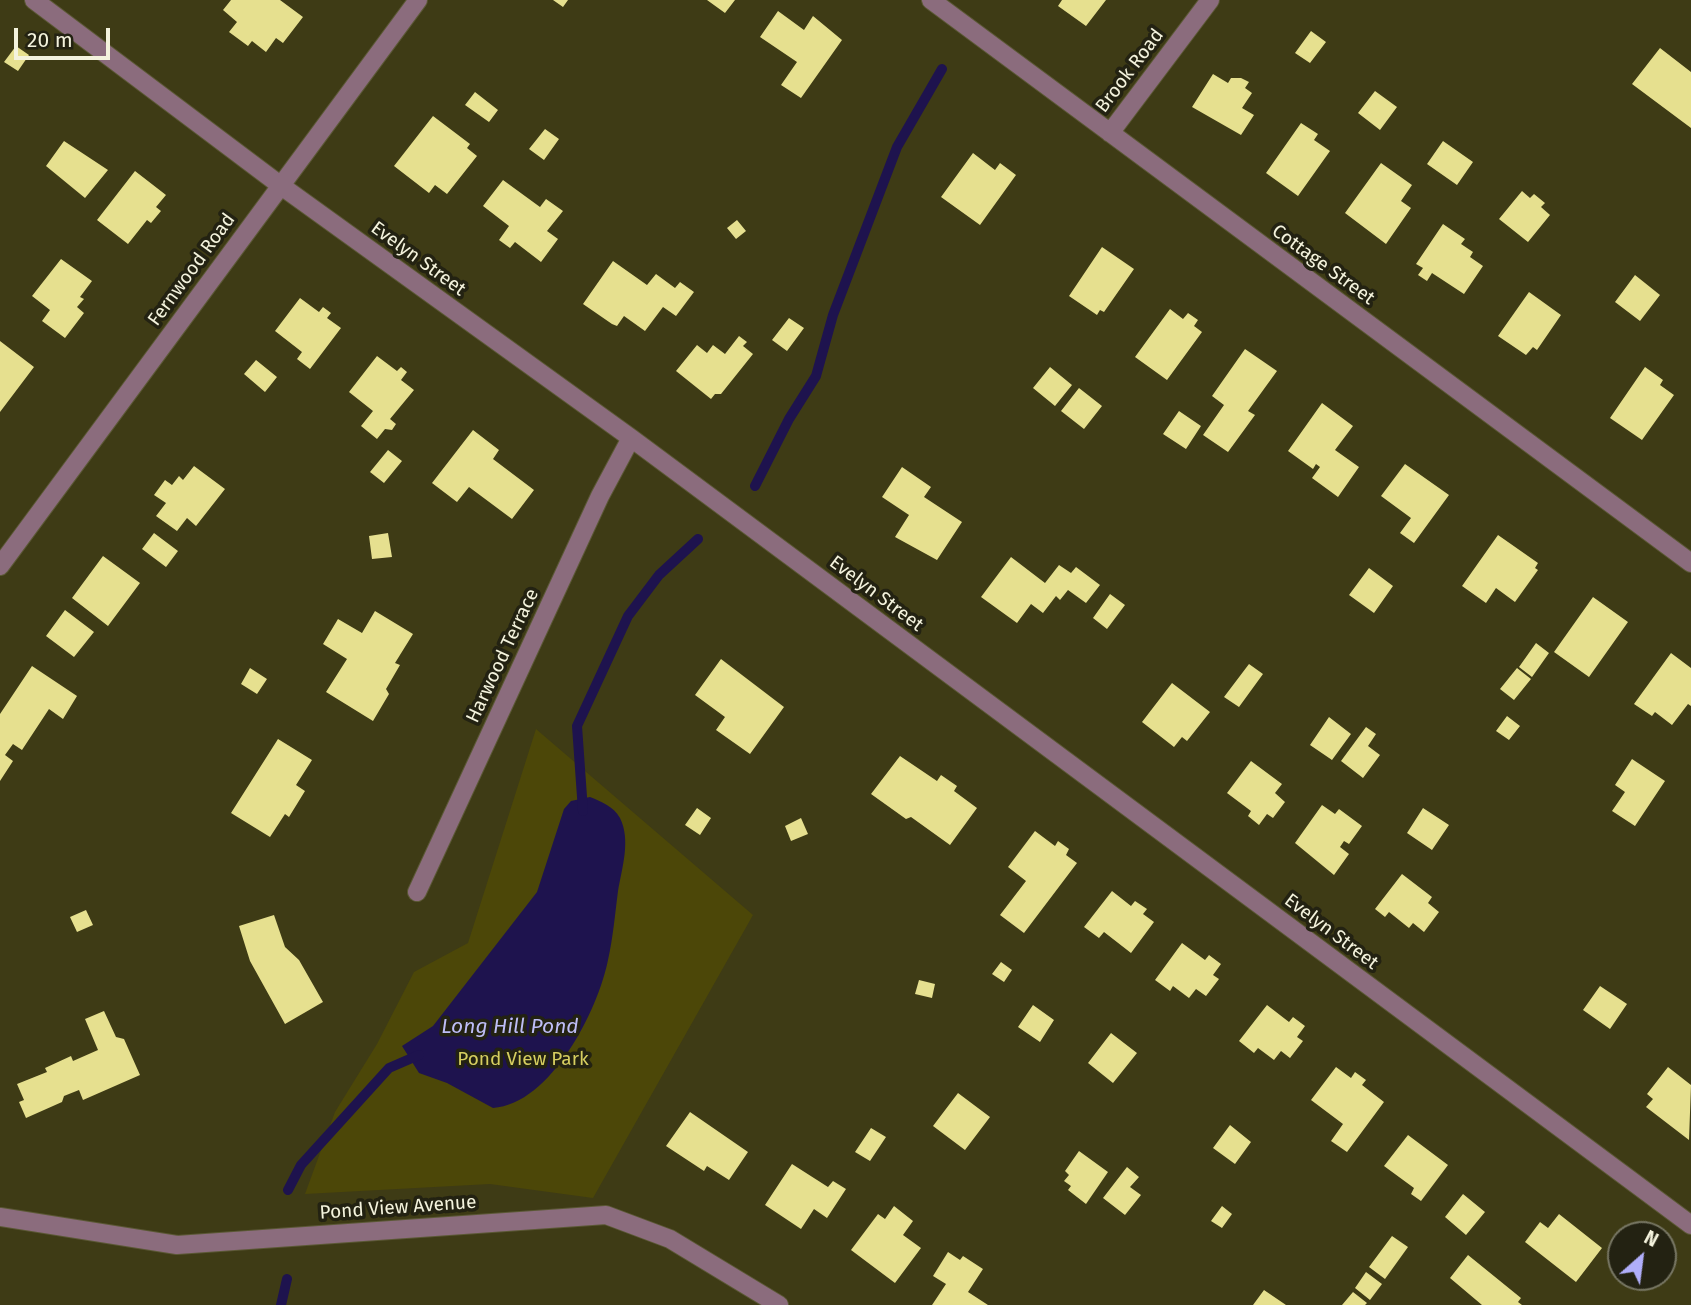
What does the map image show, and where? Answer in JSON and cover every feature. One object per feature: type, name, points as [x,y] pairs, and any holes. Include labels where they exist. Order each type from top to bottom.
[{"type":"street","name":"Evelyn Street","points":[[34,0],[280,185],[631,439],[1691,1225]]},
{"type":"street","name":"Fernwood Road","points":[[0,566],[418,0]]},
{"type":"street","name":"Cottage Street","points":[[931,0],[1691,563]]},
{"type":"street","name":"Brook Road","points":[[1110,133],[1210,0]]},
{"type":"street","name":"Harwood Terrace","points":[[417,892],[594,508],[631,439]]},
{"type":"street","name":"Pond View Avenue","points":[[0,1217],[177,1245],[606,1215],[670,1239],[779,1305]]},
{"type":"green space","name":"Pond View Park","points":[[536,729],[753,915],[593,1198],[490,1184],[305,1194],[335,1112],[377,1044],[414,972],[468,943]]},
{"type":"water","name":"Long Hill Pond","points":[[590,797],[614,810],[620,818],[625,835],[625,854],[603,981],[583,1028],[552,1073],[534,1090],[514,1103],[493,1108],[447,1083],[419,1073],[402,1046],[433,1026],[537,892],[564,809],[571,801]]},
{"type":"building","points":[[231,0],[280,0],[303,17],[283,43],[276,38],[266,52],[252,41],[248,46],[229,32],[237,22],[223,10]]},
{"type":"building","points":[[553,0],[568,0],[563,7]]},
{"type":"building","points":[[707,0],[735,0],[725,13]]},
{"type":"building","points":[[1062,0],[1106,0],[1086,26],[1058,6]]},
{"type":"building","points":[[778,11],[804,30],[813,16],[842,40],[801,98],[781,85],[797,62],[760,37]]},
{"type":"building","points":[[1311,31],[1326,42],[1310,63],[1295,53]]},
{"type":"building","points":[[16,46],[29,55],[18,71],[4,62]]},
{"type":"building","points":[[1660,48],[1691,72],[1691,128],[1632,84]]},
{"type":"building","points":[[1213,74],[1228,83],[1231,78],[1241,78],[1249,82],[1245,88],[1252,93],[1242,108],[1254,115],[1241,135],[1192,107]]},
{"type":"building","points":[[1375,91],[1397,107],[1380,130],[1358,113]]},
{"type":"building","points":[[475,92],[498,110],[489,122],[465,105]]},
{"type":"building","points":[[433,116],[470,144],[467,148],[477,156],[447,194],[435,185],[429,193],[394,166]]},
{"type":"building","points":[[1301,123],[1318,134],[1314,140],[1330,151],[1298,196],[1266,173]]},
{"type":"building","points":[[545,129],[559,139],[544,160],[529,149]]},
{"type":"building","points":[[64,141],[108,170],[85,198],[46,166]]},
{"type":"building","points":[[1443,141],[1473,162],[1457,185],[1427,164]]},
{"type":"building","points":[[973,153],[995,170],[1000,163],[1016,175],[980,225],[941,197]]},
{"type":"building","points":[[1381,163],[1412,185],[1401,201],[1411,208],[1386,244],[1345,213]]},
{"type":"building","points":[[135,171],[166,195],[156,207],[161,211],[151,223],[147,220],[128,244],[97,220]]},
{"type":"building","points":[[503,180],[540,207],[546,199],[563,211],[547,231],[558,239],[541,262],[515,242],[510,248],[499,240],[509,226],[483,206]]},
{"type":"building","points":[[1522,191],[1530,198],[1534,194],[1545,203],[1541,207],[1550,215],[1528,242],[1499,219]]},
{"type":"building","points":[[737,220],[746,231],[736,239],[727,228]]},
{"type":"building","points":[[1443,224],[1465,239],[1461,244],[1473,252],[1470,257],[1483,266],[1464,294],[1432,273],[1427,281],[1418,275],[1423,268],[1416,264]]},
{"type":"building","points":[[1102,247],[1134,269],[1104,312],[1100,310],[1097,315],[1069,296]]},
{"type":"building","points":[[61,259],[92,281],[80,297],[84,299],[77,307],[84,313],[65,338],[42,321],[50,310],[32,296]]},
{"type":"building","points":[[613,261],[647,285],[656,274],[675,288],[680,282],[694,292],[676,316],[663,307],[645,331],[624,316],[617,326],[583,304]]},
{"type":"building","points":[[1635,275],[1660,295],[1640,321],[1615,302]]},
{"type":"building","points":[[1529,292],[1561,315],[1537,350],[1533,347],[1526,355],[1498,336]]},
{"type":"building","points":[[300,298],[319,312],[323,307],[331,313],[327,318],[341,328],[310,369],[297,359],[302,352],[275,331]]},
{"type":"building","points":[[1170,309],[1183,319],[1188,313],[1198,320],[1194,326],[1202,332],[1167,380],[1135,357]]},
{"type":"building","points":[[789,318],[804,328],[787,351],[772,340]]},
{"type":"building","points":[[739,336],[747,342],[743,346],[753,354],[721,394],[715,394],[711,399],[676,371],[697,345],[707,353],[713,345],[725,354]]},
{"type":"building","points":[[0,341],[34,367],[0,412]]},
{"type":"building","points":[[1245,349],[1277,371],[1248,411],[1255,415],[1228,452],[1203,435],[1224,405],[1212,396]]},
{"type":"building","points":[[377,356],[397,371],[401,367],[407,372],[401,380],[414,390],[390,419],[396,424],[392,430],[385,429],[377,439],[361,426],[373,411],[349,392]]},
{"type":"building","points":[[256,360],[277,377],[265,392],[244,374]]},
{"type":"building","points":[[1050,367],[1072,385],[1055,406],[1033,388]]},
{"type":"building","points":[[1645,367],[1663,380],[1660,385],[1674,395],[1642,440],[1610,418]]},
{"type":"building","points":[[1079,388],[1102,406],[1084,429],[1061,411]]},
{"type":"building","points":[[1322,403],[1353,426],[1335,450],[1359,467],[1338,497],[1312,478],[1320,467],[1316,464],[1313,469],[1288,451]]},
{"type":"building","points":[[1179,411],[1201,426],[1186,449],[1163,434]]},
{"type":"building","points":[[473,430],[499,450],[493,459],[534,490],[512,519],[469,487],[457,502],[432,483]]},
{"type":"building","points":[[388,450],[402,461],[384,483],[370,472]]},
{"type":"building","points":[[1405,464],[1449,495],[1414,543],[1400,533],[1411,518],[1381,496]]},
{"type":"building","points":[[194,466],[225,489],[196,526],[187,518],[177,531],[156,516],[166,503],[154,495],[165,480],[172,485],[179,476],[183,480]]},
{"type":"building","points":[[902,467],[931,487],[924,497],[962,522],[937,560],[895,537],[909,515],[882,497]]},
{"type":"building","points":[[154,533],[178,551],[166,567],[142,549]]},
{"type":"building","points":[[388,533],[392,557],[372,559],[369,536]]},
{"type":"building","points":[[1498,535],[1538,563],[1535,568],[1538,570],[1515,602],[1496,588],[1486,603],[1462,586]]},
{"type":"building","points":[[103,556],[140,583],[108,626],[72,598]]},
{"type":"building","points":[[1011,557],[1045,583],[1059,565],[1071,573],[1076,567],[1100,585],[1086,603],[1068,590],[1060,600],[1056,596],[1043,613],[1031,604],[1017,623],[981,597]]},
{"type":"building","points":[[1369,568],[1393,586],[1374,613],[1349,595]]},
{"type":"building","points":[[1110,594],[1125,605],[1107,629],[1093,618]]},
{"type":"building","points":[[1593,597],[1628,622],[1589,677],[1554,652]]},
{"type":"building","points":[[65,610],[94,632],[74,657],[46,636]]},
{"type":"building","points":[[375,611],[413,634],[395,663],[400,665],[386,689],[389,694],[373,721],[326,692],[347,659],[323,644],[338,619],[362,633]]},
{"type":"building","points":[[1536,643],[1549,653],[1532,677],[1519,667]]},
{"type":"building","points":[[1671,653],[1691,668],[1691,706],[1688,704],[1672,725],[1655,712],[1652,716],[1634,704]]},
{"type":"building","points":[[721,659],[784,707],[750,754],[716,730],[725,717],[695,695]]},
{"type":"building","points":[[1249,664],[1263,674],[1239,707],[1224,697]]},
{"type":"building","points":[[32,666],[77,696],[63,719],[49,709],[22,750],[13,744],[5,755],[13,761],[0,781],[0,714]]},
{"type":"building","points":[[250,668],[267,679],[257,694],[241,684]]},
{"type":"building","points":[[1517,668],[1531,679],[1514,700],[1500,689]]},
{"type":"building","points":[[1172,683],[1210,712],[1187,741],[1182,737],[1174,747],[1142,722]]},
{"type":"building","points":[[1507,716],[1520,726],[1509,740],[1496,731]]},
{"type":"building","points":[[1329,717],[1351,734],[1332,760],[1310,745]]},
{"type":"building","points":[[1366,727],[1376,734],[1368,746],[1380,755],[1363,778],[1341,761]]},
{"type":"building","points":[[278,739],[312,760],[296,785],[305,791],[289,817],[285,814],[270,837],[231,813]]},
{"type":"building","points":[[900,756],[937,781],[941,775],[957,786],[954,791],[977,808],[950,845],[911,817],[906,819],[871,794]]},
{"type":"building","points":[[1632,759],[1665,781],[1635,826],[1612,811],[1625,792],[1615,785]]},
{"type":"building","points":[[1251,761],[1282,784],[1275,793],[1285,802],[1273,818],[1267,814],[1259,825],[1248,816],[1251,811],[1227,793]]},
{"type":"building","points":[[1322,805],[1335,814],[1339,809],[1362,826],[1349,844],[1344,841],[1340,847],[1349,854],[1334,875],[1295,843]]},
{"type":"building","points":[[697,808],[711,818],[700,835],[685,825]]},
{"type":"building","points":[[1423,808],[1449,825],[1432,850],[1407,833]]},
{"type":"building","points":[[801,818],[808,834],[791,841],[785,826]]},
{"type":"building","points":[[1035,831],[1055,846],[1058,841],[1069,849],[1066,855],[1077,863],[1024,933],[1000,915],[1026,881],[1008,867]]},
{"type":"building","points":[[1402,874],[1432,897],[1428,903],[1439,912],[1424,932],[1413,923],[1409,928],[1389,912],[1385,917],[1375,909]]},
{"type":"building","points":[[1112,891],[1131,906],[1135,901],[1147,909],[1143,914],[1154,922],[1131,953],[1104,932],[1099,938],[1084,927]]},
{"type":"building","points":[[86,910],[93,925],[77,932],[70,917]]},
{"type":"building","points":[[274,915],[285,947],[299,960],[323,1002],[285,1024],[250,961],[239,926]]},
{"type":"building","points":[[1182,943],[1205,960],[1209,955],[1221,964],[1213,975],[1219,979],[1206,996],[1196,989],[1189,998],[1173,986],[1170,991],[1155,980]]},
{"type":"building","points":[[1001,962],[1012,970],[1004,982],[992,974]]},
{"type":"building","points":[[919,980],[935,984],[932,998],[915,994]]},
{"type":"building","points":[[1600,986],[1627,1004],[1610,1029],[1583,1010]]},
{"type":"building","points":[[1033,1005],[1054,1020],[1040,1042],[1018,1027]]},
{"type":"building","points":[[1267,1005],[1289,1022],[1293,1017],[1305,1026],[1297,1037],[1303,1041],[1290,1058],[1281,1051],[1274,1060],[1258,1048],[1254,1053],[1239,1041]]},
{"type":"building","points":[[104,1011],[116,1037],[124,1039],[140,1075],[83,1100],[79,1090],[64,1096],[62,1102],[26,1118],[19,1102],[24,1100],[17,1084],[47,1072],[45,1068],[71,1056],[73,1061],[98,1050],[85,1019]]},
{"type":"building","points":[[1111,1033],[1137,1053],[1113,1083],[1088,1063]]},
{"type":"building","points":[[1336,1067],[1351,1078],[1355,1072],[1366,1080],[1362,1085],[1384,1102],[1347,1152],[1331,1141],[1343,1124],[1311,1100]]},
{"type":"building","points":[[1668,1067],[1691,1085],[1689,1140],[1646,1107],[1653,1099],[1647,1094]]},
{"type":"building","points":[[958,1093],[990,1117],[965,1150],[933,1126]]},
{"type":"building","points":[[690,1112],[748,1152],[729,1180],[707,1166],[704,1171],[666,1146]]},
{"type":"building","points":[[1230,1125],[1251,1142],[1235,1164],[1213,1148]]},
{"type":"building","points":[[871,1128],[886,1137],[870,1161],[855,1152]]},
{"type":"building","points":[[1408,1135],[1448,1165],[1421,1201],[1411,1194],[1414,1188],[1384,1166]]},
{"type":"building","points":[[1079,1151],[1108,1172],[1086,1204],[1068,1190],[1071,1186],[1064,1181],[1069,1175],[1065,1171]]},
{"type":"building","points":[[792,1164],[828,1187],[833,1181],[846,1189],[827,1218],[814,1209],[801,1229],[765,1205]]},
{"type":"building","points":[[1127,1167],[1139,1177],[1130,1187],[1141,1195],[1125,1215],[1103,1198]]},
{"type":"building","points":[[1463,1194],[1485,1212],[1466,1235],[1445,1217]]},
{"type":"building","points":[[894,1206],[913,1221],[903,1235],[921,1248],[895,1283],[851,1250],[878,1214],[885,1219]]},
{"type":"building","points":[[1222,1206],[1232,1214],[1222,1228],[1211,1221]]},
{"type":"building","points":[[1559,1214],[1602,1248],[1576,1282],[1525,1242],[1540,1222],[1548,1228]]},
{"type":"building","points":[[1392,1236],[1408,1247],[1385,1279],[1369,1267]]},
{"type":"building","points":[[948,1252],[960,1260],[963,1256],[983,1269],[968,1292],[988,1305],[932,1305],[946,1284],[933,1276]]},
{"type":"building","points":[[1468,1255],[1521,1298],[1518,1302],[1522,1305],[1482,1305],[1450,1278]]},
{"type":"building","points":[[1366,1272],[1382,1284],[1370,1300],[1355,1288]]},
{"type":"building","points":[[1264,1290],[1286,1305],[1253,1305]]},
{"type":"building","points":[[1353,1292],[1367,1303],[1342,1305]]},
{"type":"waterway","points":[[755,486],[789,419],[816,376],[833,315],[897,147],[942,69]]},
{"type":"waterway","points":[[583,811],[577,726],[628,616],[659,575],[698,539]]},
{"type":"waterway","points":[[288,1190],[301,1165],[389,1068],[419,1055]]},
{"type":"waterway","points":[[281,1305],[287,1279]]}]
